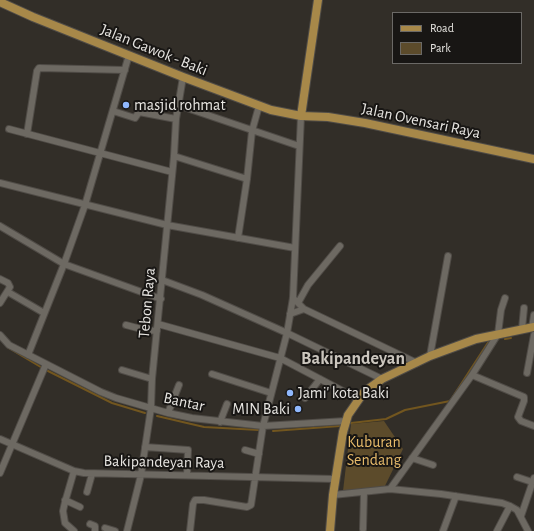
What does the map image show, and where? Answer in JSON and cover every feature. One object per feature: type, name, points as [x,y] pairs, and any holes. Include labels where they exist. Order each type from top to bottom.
[{"type":"main road","points":[[301,116],[318,0]]},
{"type":"main road","name":"Jalan Gawok - Baki","points":[[0,2],[33,17],[259,106],[301,116]]},
{"type":"main road","name":"Jalan Ovensari Raya","points":[[301,116],[328,117],[365,123],[534,159]]},
{"type":"main road","points":[[330,531],[335,479],[346,421],[358,399],[368,389],[382,379],[430,356],[468,342],[522,329],[533,330]]},
{"type":"street","points":[[28,354],[86,205],[129,54]]},
{"type":"street","points":[[27,134],[37,71],[39,68],[125,70]]},
{"type":"street","name":"Tebon Raya","points":[[127,531],[141,475],[151,410],[152,379],[161,299],[176,119],[183,77]]},
{"type":"street","points":[[178,105],[299,146]]},
{"type":"street","points":[[238,238],[247,179],[252,130],[259,106]]},
{"type":"street","points":[[113,111],[135,118],[139,112],[176,119]]},
{"type":"street","points":[[190,531],[193,504],[195,500],[251,505],[263,427],[287,333],[293,298],[301,116]]},
{"type":"street","points":[[9,129],[172,172]]},
{"type":"street","points":[[174,156],[247,179]]},
{"type":"street","points":[[0,183],[167,225],[295,248]]},
{"type":"street","points":[[0,226],[64,264],[161,299]]},
{"type":"street","points":[[298,303],[308,285],[322,270],[340,246]]},
{"type":"street","points":[[430,356],[448,256]]},
{"type":"street","points":[[0,280],[10,285],[8,292],[0,303]]},
{"type":"street","points":[[162,280],[202,295],[287,333],[382,379]]},
{"type":"street","points":[[8,292],[44,313]]},
{"type":"street","points":[[293,298],[304,309],[417,363]]},
{"type":"street","points":[[390,489],[472,375],[498,334],[501,310],[505,298]]},
{"type":"street","points":[[522,329],[524,308]]},
{"type":"street","points":[[290,314],[304,309]]},
{"type":"street","points":[[527,373],[534,315]]},
{"type":"street","points":[[158,324],[280,358],[358,399]]},
{"type":"street","points":[[126,325],[157,332]]},
{"type":"street","name":"Bantar","points":[[0,335],[8,344],[28,354],[45,367],[101,392],[151,410],[192,418],[263,427],[346,421]]},
{"type":"street","points":[[0,474],[45,367]]},
{"type":"street","points":[[122,370],[152,379]]},
{"type":"street","points":[[212,374],[271,393]]},
{"type":"street","points":[[472,375],[522,395],[524,397],[524,401],[518,417],[521,421],[534,426]]},
{"type":"street","points":[[305,398],[320,379]]},
{"type":"street","points":[[168,413],[179,385]]},
{"type":"street","points":[[220,422],[227,404]]},
{"type":"street","name":"Bakipandeyan Raya","points":[[0,439],[74,471],[92,474],[255,476],[335,479]]},
{"type":"street","points":[[145,447],[188,450],[187,475]]},
{"type":"street","points":[[245,450],[259,454]]},
{"type":"street","points":[[412,458],[433,465]]},
{"type":"street","points":[[74,471],[63,511],[65,523],[74,531]]},
{"type":"street","points":[[87,492],[92,474]]},
{"type":"street","points":[[517,477],[533,480],[520,516]]},
{"type":"street","points":[[333,495],[390,489],[456,496],[502,503],[517,510],[528,531]]},
{"type":"street","points":[[363,529],[364,492]]},
{"type":"street","points":[[443,531],[456,496]]},
{"type":"street","points":[[65,500],[80,507]]},
{"type":"street","points":[[497,531],[510,506]]},
{"type":"street","points":[[90,524],[95,526],[95,531]]},
{"type":"street","points":[[105,528],[115,531]]},
{"type":"green space","name":"Kuburan Sendang","points":[[384,421],[403,449],[384,488],[343,491],[351,424]]},
{"type":"waterway","points":[[505,339],[511,338]]},
{"type":"waterway","points":[[351,423],[386,419],[405,410],[450,401],[489,341]]},
{"type":"waterway","points":[[7,347],[44,369],[112,403],[145,413]]},
{"type":"waterway","points":[[157,416],[204,427],[259,430]]},
{"type":"waterway","points":[[273,431],[340,426]]},
{"type":"place","name":"masjid rohmat","points":[[126,105]]},
{"type":"place","name":"Jami' kota Baki","points":[[290,393]]},
{"type":"place","name":"MIN Baki","points":[[298,409]]},
{"type":"district","name":"Bakipandeyan","points":[[353,359]]}]
